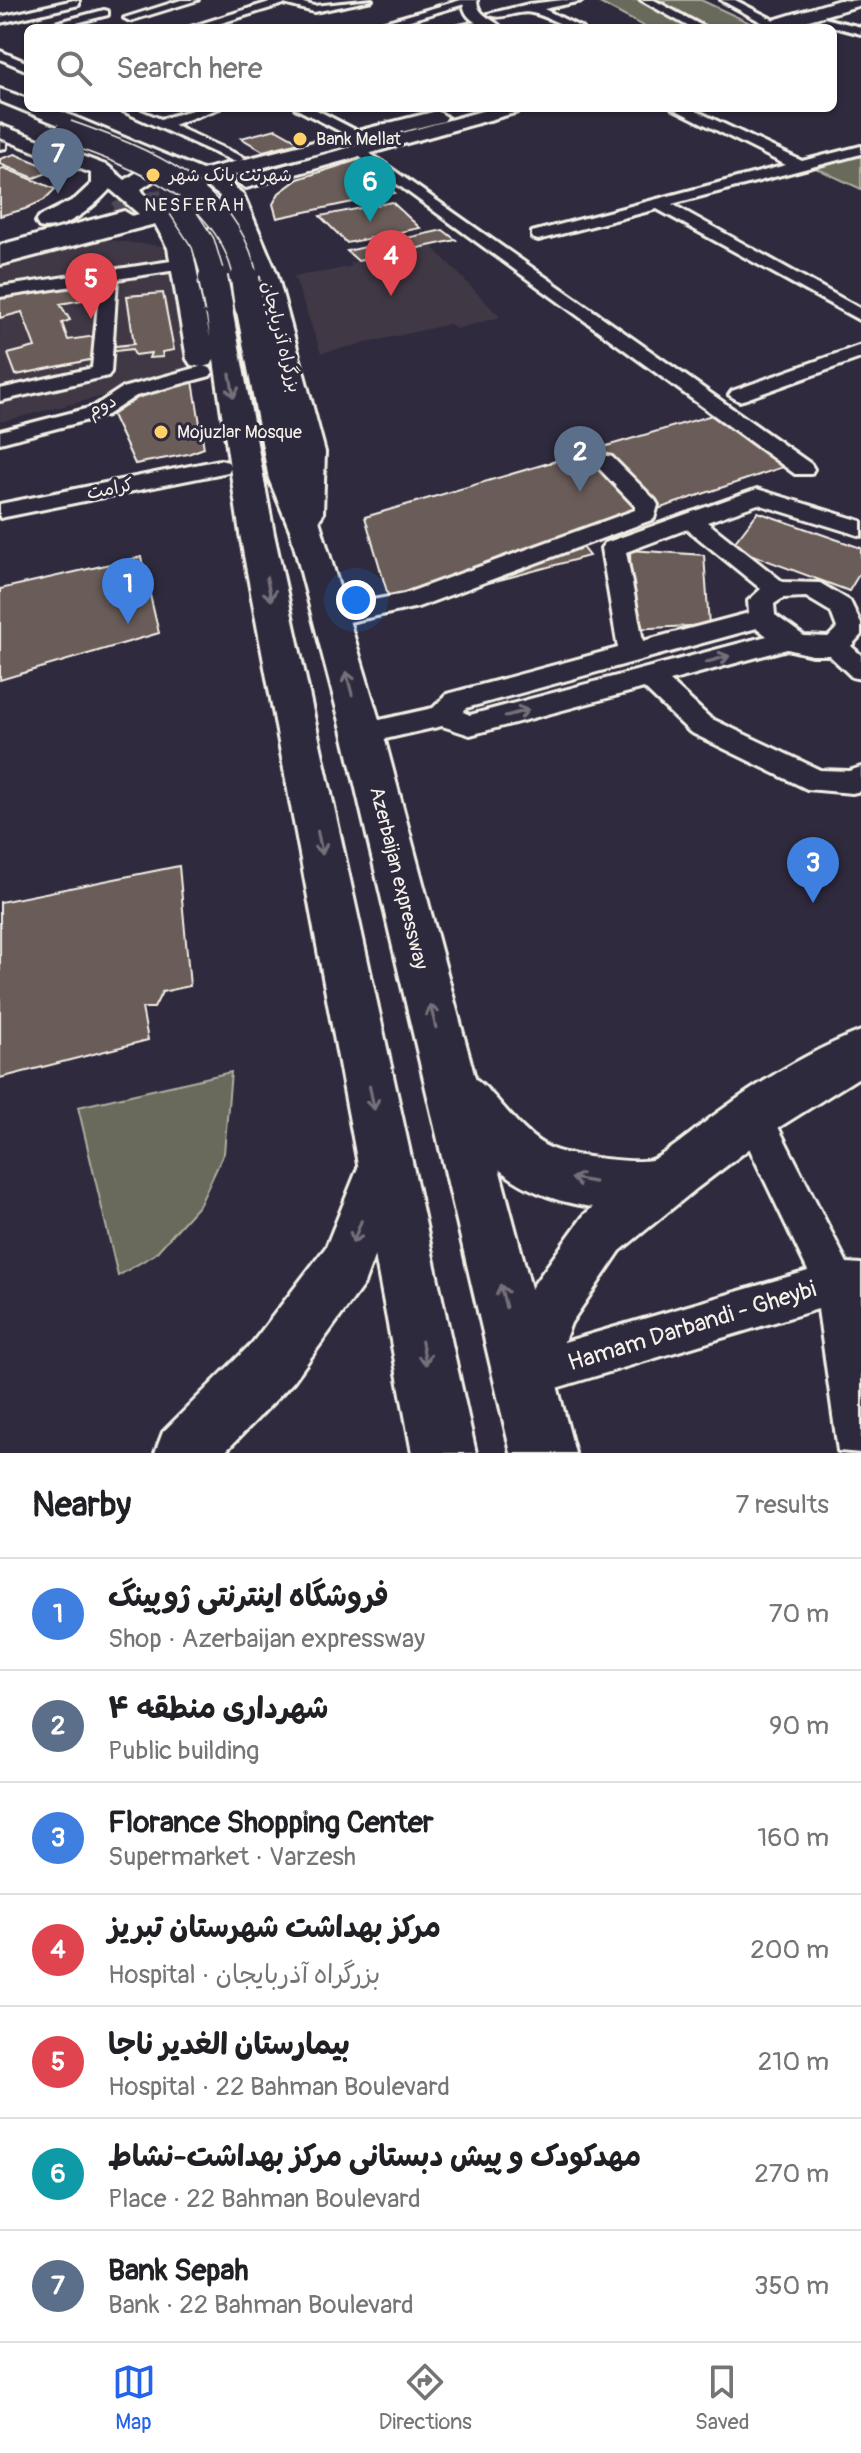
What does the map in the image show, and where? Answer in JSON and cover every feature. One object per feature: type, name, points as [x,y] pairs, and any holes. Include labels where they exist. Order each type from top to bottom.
[{"type":"highway","points":[[0,95],[24,104]]},
{"type":"highway","points":[[0,107],[124,169],[172,199],[204,242],[213,268],[257,534],[444,1453]]},
{"type":"highway","points":[[40,112],[61,136],[101,170],[125,205]]},
{"type":"highway","points":[[0,120],[145,161],[196,193],[232,237],[260,300]]},
{"type":"highway","points":[[125,205],[129,187],[150,174],[184,171],[237,182],[446,121]]},
{"type":"highway","points":[[0,140],[61,136],[212,163],[263,162]]},
{"type":"highway","points":[[148,151],[202,176],[362,145]]},
{"type":"highway","points":[[47,222],[83,204],[102,186],[101,170]]},
{"type":"highway","points":[[0,235],[125,205],[160,217],[190,222],[209,219],[226,213],[232,206],[237,182]]},
{"type":"highway","name":"بزرگراه آذربایجان","points":[[237,182],[259,256],[260,300]]},
{"type":"highway","points":[[160,217],[177,239],[184,264],[220,467],[257,534]]},
{"type":"highway","points":[[0,255],[160,217]]},
{"type":"highway","points":[[191,302],[207,292],[231,287],[254,289],[260,300]]},
{"type":"highway","name":"Azerbaijan expressway","points":[[260,300],[285,479],[307,530],[363,733],[543,1453]]},
{"type":"main road","points":[[799,22],[833,6],[855,0]]},
{"type":"main road","points":[[470,1],[470,8],[492,22]]},
{"type":"main road","points":[[799,22],[824,21],[861,6]]},
{"type":"main road","points":[[446,121],[462,112]]},
{"type":"main road","points":[[237,182],[446,121],[492,112]]},
{"type":"main road","points":[[0,244],[125,205]]},
{"type":"main road","points":[[0,255],[125,205]]},
{"type":"main road","points":[[523,1376],[551,1306],[602,1233],[660,1185],[753,1116],[826,1070],[861,1053]]},
{"type":"main road","points":[[450,1082],[514,1152],[551,1175],[598,1183],[660,1185]]},
{"type":"main road","points":[[184,1453],[273,1362],[345,1265],[385,1160]]},
{"type":"street","points":[[125,24],[193,0]]},
{"type":"street","points":[[206,24],[282,0],[314,9]]},
{"type":"street","points":[[284,19],[314,9],[367,0]]},
{"type":"street","points":[[515,0],[567,24]]},
{"type":"street","points":[[646,0],[692,24]]},
{"type":"street","points":[[726,0],[771,24]]},
{"type":"street","points":[[818,0],[833,6]]},
{"type":"street","points":[[385,24],[470,1]]},
{"type":"street","points":[[492,22],[533,8],[577,1]]},
{"type":"street","points":[[0,20],[75,3]]},
{"type":"street","points":[[51,24],[103,5]]},
{"type":"street","points":[[780,5],[799,22]]},
{"type":"street","points":[[784,24],[861,6]]},
{"type":"street","points":[[824,21],[857,27]]},
{"type":"street","points":[[2,55],[24,51]]},
{"type":"street","points":[[2,55],[24,66]]},
{"type":"street","points":[[11,74],[24,69]]},
{"type":"street","points":[[132,112],[160,124],[237,182]]},
{"type":"street","points":[[160,124],[200,112]]},
{"type":"street","points":[[308,112],[362,145],[803,469]]},
{"type":"street","points":[[687,112],[800,166]]},
{"type":"street","points":[[538,235],[861,150]]},
{"type":"street","points":[[658,203],[861,316]]},
{"type":"street","points":[[0,292],[184,264]]},
{"type":"street","points":[[0,395],[101,372],[109,274]]},
{"type":"street","points":[[739,395],[861,351]]},
{"type":"street","name":"دوم","points":[[0,437],[100,411],[129,392],[203,372]]},
{"type":"street","points":[[331,617],[409,601],[646,514],[647,505],[604,462]]},
{"type":"street","name":"کرامت","points":[[0,511],[220,467]]},
{"type":"street","points":[[632,653],[613,548],[757,496],[861,529]]},
{"type":"street","points":[[691,521],[778,590]]},
{"type":"street","points":[[811,589],[851,602],[851,630],[835,646],[811,648],[786,640],[762,618],[761,601],[778,590],[811,589]]},
{"type":"street","points":[[442,716],[457,701],[762,618]]},
{"type":"street","points":[[363,733],[442,716],[470,725],[786,640]]},
{"type":"street","points":[[835,646],[861,670]]},
{"type":"street","points":[[650,677],[700,725],[804,775],[817,781],[852,782],[861,778]]},
{"type":"street","points":[[753,1116],[848,1284],[861,1451]]},
{"type":"street","name":"Hamam Darbandi - Gheybi","points":[[523,1376],[848,1284]]},
{"type":"shaded area","points":[[106,240],[163,246],[195,373],[0,422],[0,266],[74,244]]},
{"type":"shaded area","points":[[432,246],[500,317],[456,329],[450,324],[321,353],[294,276],[325,272],[352,266],[350,263]]},
{"type":"green space","points":[[594,0],[701,0],[748,22],[741,24],[639,24]]},
{"type":"green space","points":[[861,150],[861,189],[807,164]]},
{"type":"green space","points":[[231,1072],[224,1153],[200,1204],[155,1254],[118,1276],[78,1107]]},
{"type":"building","points":[[276,129],[299,142],[263,151],[241,138]]},
{"type":"building","points":[[15,154],[55,170],[34,178],[0,164],[0,159]]},
{"type":"building","points":[[358,160],[395,193],[277,218],[273,204],[279,193],[298,179]]},
{"type":"building","points":[[0,169],[55,189],[44,200],[0,216]]},
{"type":"building","points":[[392,202],[420,228],[347,243],[320,216]]},
{"type":"building","points":[[443,230],[456,240],[358,261],[347,251]]},
{"type":"building","points":[[95,279],[104,296],[60,304],[70,320],[62,323],[68,340],[96,336],[105,347],[134,344],[127,296],[163,293],[174,350],[162,352],[163,357],[149,358],[151,353],[135,355],[132,349],[107,352],[109,356],[16,375],[8,354],[35,347],[22,312],[0,318],[0,295]]},
{"type":"building","name":"Mojuzlar Mosque","points":[[193,381],[204,448],[135,464],[112,415],[142,395]]},
{"type":"building","points":[[712,415],[786,466],[574,537],[589,556],[392,609],[365,517]]},
{"type":"building","points":[[758,512],[861,548],[861,571],[849,591],[731,547]]},
{"type":"building","points":[[630,550],[704,555],[709,625],[632,629]]},
{"type":"building","points":[[141,557],[159,633],[0,680],[0,589]]},
{"type":"building","points":[[179,866],[190,986],[162,992],[154,1008],[142,1008],[148,1040],[0,1078],[0,902]]},
{"type":"tunnel","points":[[115,212],[238,177]]},
{"type":"place","name":"Bank Mellat","points":[[300,139]]},
{"type":"place","name":"شهرنت بانک شهر","points":[[153,175]]},
{"type":"place","name":"Bank Sepah","points":[[58,194]]},
{"type":"place","name":"مهدکودک و پیش دبستانی مرکز بهداشت-نشاط","points":[[370,222]]},
{"type":"place","name":"مرکز بهداشت شهرستان تبریز","points":[[391,296]]},
{"type":"place","name":"بیمارستان الغدیر ناجا","points":[[91,319]]},
{"type":"place","name":"Mojuzlar Mosque","points":[[161,432]]},
{"type":"place","name":"شهرداری منطقه ۴","points":[[580,492]]},
{"type":"place","name":"فروشگاه اینترنتی ژوپینگ","points":[[128,624]]},
{"type":"place","name":"Florance Shopping Center","points":[[813,903]]},
{"type":"district","name":"NESFERAH","points":[[195,205]]}]
